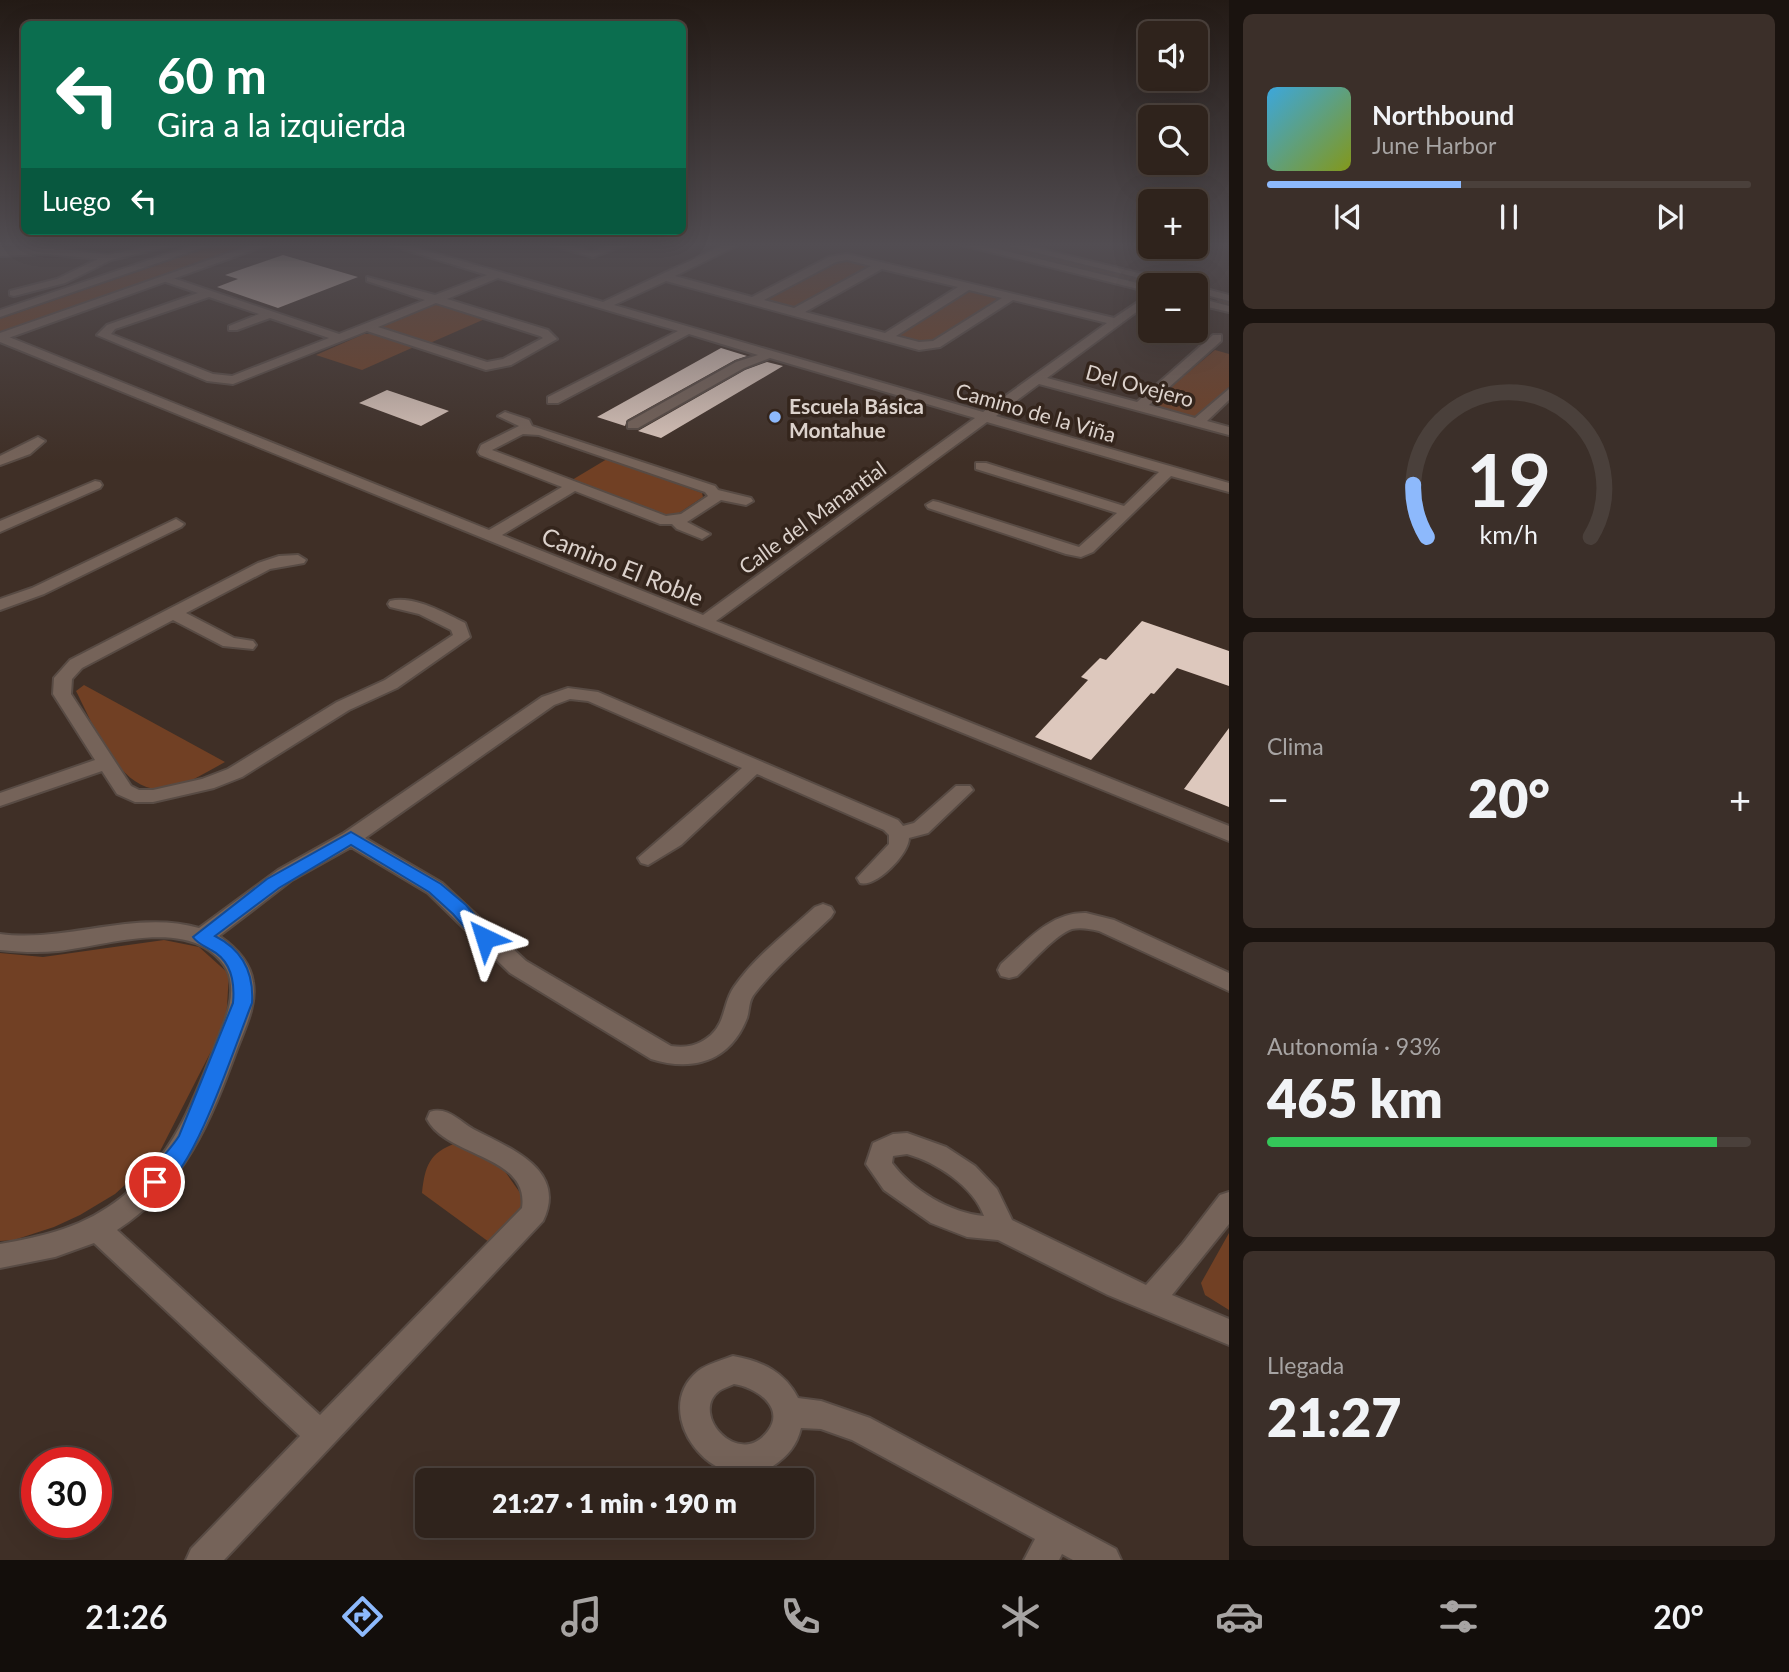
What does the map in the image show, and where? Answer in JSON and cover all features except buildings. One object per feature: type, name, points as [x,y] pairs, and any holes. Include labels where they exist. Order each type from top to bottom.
[{"type":"street","points":[[0,338],[63,316]]},
{"type":"street","points":[[143,316],[111,327],[103,335],[211,378],[226,380],[244,377],[394,316]]},
{"type":"street","points":[[233,328],[264,316]]},
{"type":"street","points":[[274,316],[338,337]]},
{"type":"street","points":[[364,327],[486,366],[507,362],[551,340],[548,334],[491,316]]},
{"type":"street","name":"Camino de la Viña","points":[[636,316],[1229,488]]},
{"type":"street","points":[[804,316],[885,338],[927,346],[936,344],[981,316]]},
{"type":"street","points":[[885,338],[920,316]]},
{"type":"street","points":[[1090,316],[1115,322]]},
{"type":"street","name":"Calle del Manantial","points":[[703,623],[1124,316]]},
{"type":"street","points":[[554,400],[687,331]]},
{"type":"street","name":"Camino El Roble","points":[[0,338],[1229,834]]},
{"type":"street","points":[[1139,407],[1215,346]]},
{"type":"street","points":[[633,425],[740,365],[754,362],[762,352]]},
{"type":"street","name":"Del Ovejero","points":[[1039,380],[1229,431]]},
{"type":"street","points":[[1197,422],[1229,393]]},
{"type":"street","points":[[505,416],[524,423],[528,429]]},
{"type":"street","points":[[716,495],[677,521],[659,519],[485,452],[486,448],[516,432],[537,429],[710,489],[716,495],[746,501]]},
{"type":"street","points":[[0,461],[25,451],[37,441]]},
{"type":"street","points":[[981,466],[1126,512]]},
{"type":"street","points":[[933,505],[1081,552],[1088,549],[1168,471]]},
{"type":"street","points":[[0,527],[94,485]]},
{"type":"street","points":[[494,538],[578,489]]},
{"type":"street","points":[[677,521],[682,526],[702,534]]},
{"type":"street","points":[[0,605],[38,591],[176,524]]},
{"type":"street","points":[[298,560],[271,563],[85,658],[63,678],[62,694],[124,790],[135,796],[153,796],[221,779],[247,767],[343,706],[391,684],[462,637],[459,627],[430,612],[396,604]]},
{"type":"street","points":[[172,613],[229,642],[247,645]]},
{"type":"street","points":[[202,937],[285,875],[351,838],[548,701],[568,693],[592,696],[884,822],[899,834]]},
{"type":"street","points":[[0,800],[106,763]]},
{"type":"street","points":[[648,858],[674,840],[755,766]]},
{"type":"street","points":[[899,834],[921,828],[963,790]]},
{"type":"street","points":[[867,878],[899,846],[899,834]]},
{"type":"street","points":[[351,838],[435,888],[518,967],[659,1052],[677,1057],[697,1056],[713,1046],[735,1019],[741,994],[823,912]]},
{"type":"street","points":[[1009,970],[1056,928],[1064,923],[1086,921],[1106,925],[1229,984]]},
{"type":"street","points":[[0,942],[20,945],[50,944],[166,930],[202,937],[222,947],[240,971],[244,987],[236,1022],[188,1139],[174,1162],[133,1203],[97,1228],[62,1243],[0,1256]]},
{"type":"street","points":[[202,1560],[534,1213],[538,1197],[531,1178],[499,1154],[452,1132],[439,1119]]},
{"type":"street","points":[[1150,1300],[1193,1251],[1229,1203]]},
{"type":"street","points":[[97,1228],[321,1436]]},
{"type":"street","points":[[1000,1228],[1150,1300],[1229,1332]]},
{"type":"street","points":[[787,1412],[821,1415],[859,1428],[1048,1547],[1105,1560]]},
{"type":"shaded area","points":[[9,316],[53,316],[0,334],[0,319]]},
{"type":"shaded area","points":[[404,316],[487,318],[430,343],[380,326]]},
{"type":"shaded area","points":[[928,316],[973,316],[931,343],[921,344],[894,337]]},
{"type":"shaded area","points":[[364,334],[373,334],[414,347],[362,370],[316,355]]},
{"type":"shaded area","points":[[1215,350],[1229,354],[1229,387],[1197,418],[1149,405]]},
{"type":"shaded area","points":[[607,459],[702,493],[703,497],[676,515],[665,515],[572,480]]},
{"type":"shaded area","points":[[84,685],[225,762],[177,785],[160,789],[145,787],[120,767],[99,736],[76,691]]},
{"type":"shaded area","points":[[164,940],[199,947],[229,974],[226,1022],[158,1155],[115,1194],[80,1215],[14,1240],[0,1241],[0,953],[43,957]]},
{"type":"shaded area","points":[[456,1143],[504,1170],[523,1197],[521,1209],[489,1242],[422,1193],[427,1168],[434,1156]]},
{"type":"shaded area","points":[[1229,1233],[1229,1310],[1205,1295],[1201,1283]]},
{"type":"place","name":"Escuela Básica Montahue","points":[[775,417]]},
{"type":"route","points":[[155,1182],[174,1162],[188,1139],[242,1003],[244,987],[234,960],[222,947],[202,937],[273,884],[351,838],[435,888],[460,909],[485,938]]}]
